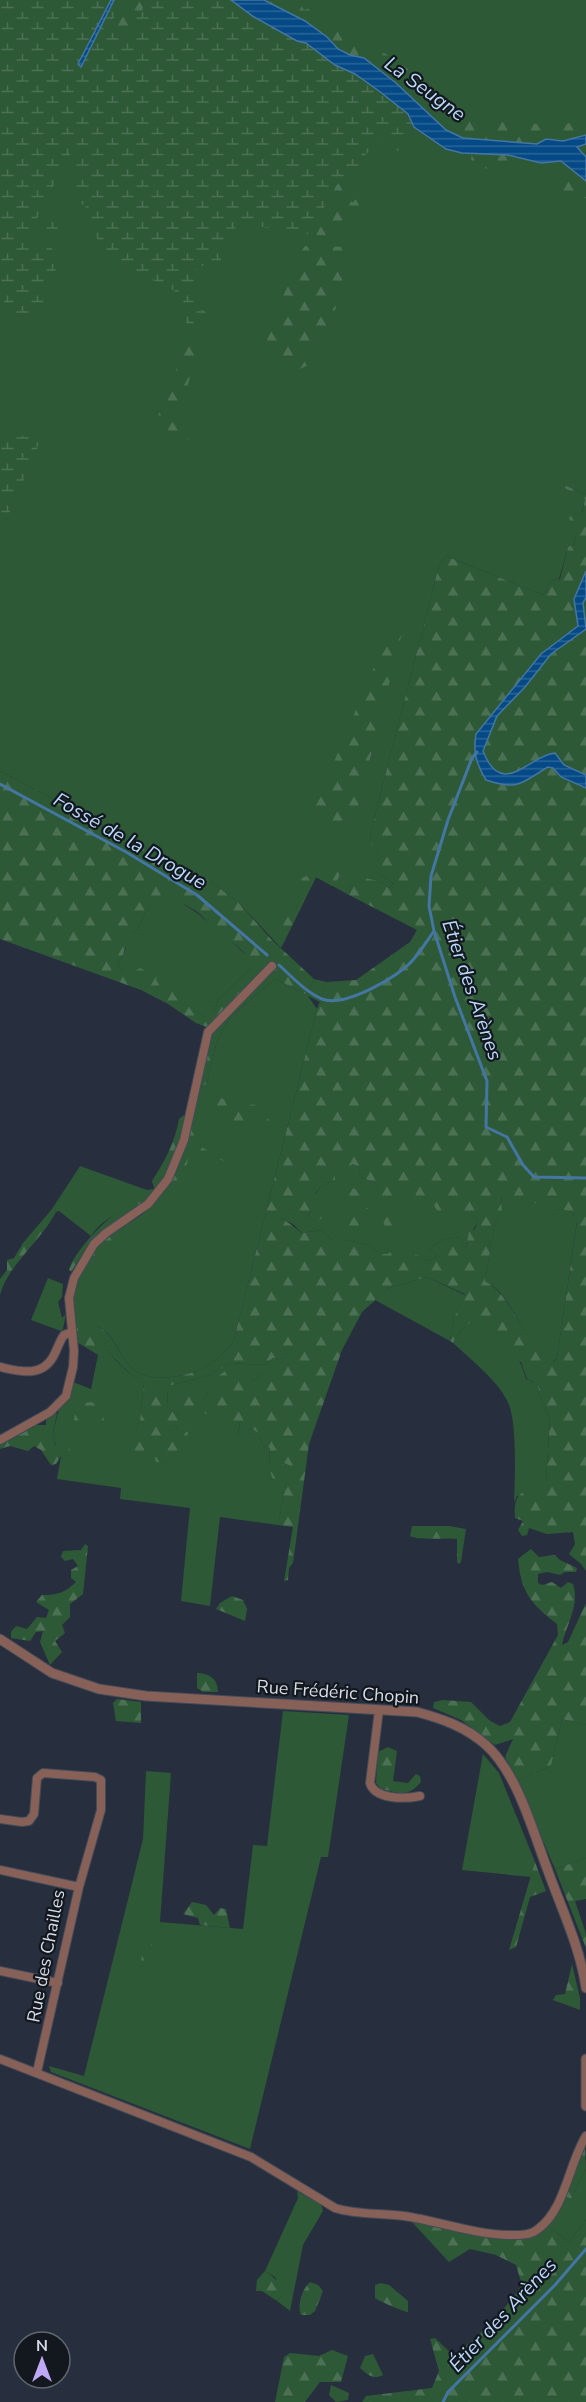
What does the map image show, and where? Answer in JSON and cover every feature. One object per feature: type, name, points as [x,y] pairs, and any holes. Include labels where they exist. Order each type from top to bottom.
[{"type":"street","points":[[0,1440],[50,1413],[66,1396],[73,1367],[69,1298],[74,1278],[82,1262],[106,1233],[137,1213],[158,1194],[178,1159],[184,1140],[208,1032],[272,966]]},
{"type":"street","points":[[0,1367],[28,1372],[41,1369],[52,1359],[64,1335],[72,1332]]},
{"type":"street","name":"Rue Frédéric Chopin","points":[[0,1640],[52,1673],[99,1689],[146,1696],[417,1713],[444,1719],[473,1735],[487,1746],[500,1762],[518,1795],[579,1953],[586,1988]]},
{"type":"street","points":[[379,1710],[370,1783],[372,1789],[380,1794],[409,1798],[420,1796]]},
{"type":"street","points":[[0,1819],[30,1821],[34,1814],[37,1778],[43,1773],[95,1777],[101,1780],[101,1810],[79,1887]]},
{"type":"street","name":"Rue des Chailles","points":[[0,1870],[79,1887],[37,2072]]},
{"type":"street","points":[[0,1971],[58,1983]]},
{"type":"street","points":[[0,2059],[251,2157],[336,2208],[345,2211],[404,2216],[506,2235],[527,2235],[548,2220],[560,2199],[579,2148],[586,2136]]},
{"type":"street","points":[[586,2059],[586,2106]]},
{"type":"green space","points":[[0,0],[586,0],[586,494],[564,485],[585,499],[574,544],[568,547],[559,579],[551,581],[543,595],[446,556],[439,565],[370,835],[371,844],[378,852],[378,873],[393,883],[390,888],[378,881],[351,885],[349,895],[316,877],[281,948],[238,902],[210,881],[0,771]]},
{"type":"green space","points":[[0,0],[111,0],[79,64],[81,67],[114,1],[117,4],[119,15],[112,19],[113,25],[129,37],[137,30],[138,21],[134,16],[143,12],[144,4],[152,0],[231,0],[254,17],[297,41],[306,43],[335,65],[355,74],[408,114],[418,129],[415,136],[409,138],[402,152],[391,149],[386,135],[381,138],[366,154],[365,162],[347,182],[344,178],[324,198],[326,205],[314,219],[309,234],[295,234],[245,223],[235,228],[219,264],[209,268],[198,264],[195,284],[190,291],[195,299],[190,309],[193,313],[201,309],[206,312],[203,322],[200,321],[193,326],[191,331],[183,316],[184,299],[173,290],[102,255],[88,209],[77,200],[73,172],[77,151],[76,143],[26,240],[36,243],[44,241],[47,222],[50,219],[56,224],[59,231],[49,244],[56,257],[56,268],[52,279],[43,291],[42,308],[39,313],[30,320],[19,323],[10,314],[0,293]]},
{"type":"green space","points":[[114,0],[152,0],[144,4],[137,30],[129,37],[113,25],[111,19],[119,14]]},
{"type":"green space","points":[[264,0],[298,0],[304,10],[313,4],[316,7],[312,21],[317,27],[315,28]]},
{"type":"green space","points":[[334,24],[345,28],[414,73],[437,96],[446,109],[455,102],[475,116],[537,124],[542,131],[543,141],[537,144],[472,140],[446,130],[396,83],[364,58],[338,49],[321,32],[323,28]]},
{"type":"green space","points":[[573,122],[581,127],[586,126],[586,135],[563,141],[552,140],[562,125]]},
{"type":"green space","points":[[472,153],[508,155],[535,161],[532,167],[503,163],[491,169],[474,167],[471,159]]},
{"type":"green space","points":[[573,171],[586,181],[586,198],[577,202],[555,227],[565,198],[563,193],[566,176]]},
{"type":"green space","points":[[344,178],[352,203],[366,192],[373,196],[369,203],[350,209],[342,218],[347,233],[343,236],[309,234],[314,219],[323,211],[324,198],[332,195],[337,183]]},
{"type":"green space","points":[[305,246],[349,247],[353,251],[347,267],[351,277],[350,288],[333,299],[336,308],[327,324],[327,334],[314,351],[310,364],[300,369],[275,357],[266,343],[298,256]]},
{"type":"green space","points":[[200,321],[203,322],[203,330],[177,424],[178,430],[190,440],[155,424],[193,326]]},
{"type":"green space","points":[[0,432],[41,439],[0,535]]},
{"type":"green space","points":[[564,485],[586,494],[586,1571],[569,1554],[575,1544],[573,1532],[547,1534],[529,1528],[527,1535],[522,1536],[518,1530],[523,1521],[515,1518],[518,1497],[546,1482],[550,1417],[542,1402],[537,1383],[527,1379],[521,1362],[512,1357],[510,1349],[478,1331],[471,1322],[460,1331],[453,1343],[450,1341],[454,1318],[465,1294],[427,1277],[389,1288],[362,1312],[342,1350],[309,1444],[293,1563],[289,1568],[288,1580],[284,1581],[293,1527],[278,1525],[287,1479],[295,1468],[284,1463],[281,1480],[272,1478],[269,1465],[270,1448],[263,1446],[259,1433],[250,1428],[247,1439],[238,1435],[240,1423],[188,1409],[181,1403],[184,1396],[196,1393],[203,1399],[210,1391],[211,1381],[234,1365],[244,1368],[253,1381],[283,1360],[273,1358],[264,1365],[231,1363],[210,1375],[168,1386],[167,1406],[179,1417],[187,1420],[184,1424],[175,1424],[178,1430],[188,1432],[183,1466],[156,1462],[152,1451],[155,1441],[145,1438],[149,1449],[138,1453],[135,1459],[130,1456],[133,1448],[129,1439],[136,1431],[140,1420],[144,1383],[118,1362],[92,1330],[94,1325],[101,1328],[133,1369],[140,1374],[159,1378],[188,1374],[205,1367],[233,1343],[317,1009],[327,982],[356,980],[410,942],[417,930],[349,895],[356,876],[378,881],[390,888],[393,883],[378,873],[378,852],[371,844],[370,835],[439,565],[446,556],[543,595],[551,581],[560,579],[568,547],[574,544],[576,536],[572,532],[569,517],[582,513],[585,499],[563,487]],"holes":[[[352,1164],[357,1166],[361,1177],[377,1184],[378,1190],[371,1196],[374,1204],[380,1204],[386,1196],[402,1200],[416,1192],[415,1199],[422,1209],[433,1204],[438,1212],[450,1218],[458,1208],[478,1219],[475,1229],[469,1232],[466,1247],[461,1245],[461,1238],[444,1240],[430,1249],[438,1256],[427,1261],[402,1246],[387,1254],[378,1253],[369,1245],[346,1240],[333,1241],[321,1230],[302,1233],[281,1217],[289,1209],[299,1220],[305,1219],[312,1211],[320,1220],[328,1209],[325,1202],[315,1194],[320,1187],[335,1180],[335,1170],[349,1169]],[[501,1195],[573,1212],[577,1222],[557,1358],[554,1361],[534,1345],[505,1299],[485,1281],[495,1222],[502,1211]]]},
{"type":"green space","points":[[402,619],[404,625],[353,826],[349,829],[316,813],[315,807],[393,622]]},
{"type":"green space","points":[[0,771],[210,881],[238,902],[271,939],[314,979],[307,995],[276,979],[238,1010],[221,1032],[207,1083],[199,1089],[212,1034],[209,1028],[196,1023],[168,1004],[141,990],[0,939]],"holes":[[[161,895],[186,905],[200,914],[217,933],[240,948],[250,962],[251,968],[218,1000],[214,1012],[208,1010],[204,1017],[174,995],[170,986],[160,986],[156,980],[157,976],[140,968],[134,972],[123,971],[117,963],[123,956],[125,948],[136,944],[131,934],[139,927],[145,912]]]},
{"type":"green space","points":[[333,865],[342,870],[336,883],[332,886],[316,877],[283,944],[279,944],[280,928],[302,878],[316,872],[326,874]]},
{"type":"green space","points":[[161,894],[180,902],[200,915],[220,935],[227,937],[250,959],[251,968],[218,1000],[214,1012],[204,1017],[153,979],[123,971],[117,963],[123,956],[131,934],[139,927],[145,912]]},
{"type":"green space","points":[[276,979],[307,995],[314,979],[327,982],[320,1002],[308,996],[317,1009],[233,1343],[220,1356],[197,1371],[159,1378],[140,1374],[133,1369],[112,1338],[94,1325],[115,1360],[144,1383],[140,1420],[136,1431],[155,1441],[156,1462],[183,1465],[175,1424],[179,1417],[167,1406],[168,1386],[210,1375],[231,1363],[264,1365],[273,1358],[284,1360],[253,1381],[244,1369],[210,1391],[203,1399],[184,1396],[240,1423],[238,1435],[247,1438],[250,1428],[259,1433],[263,1446],[270,1448],[269,1465],[284,1463],[296,1468],[287,1480],[278,1525],[220,1517],[210,1606],[181,1601],[190,1508],[120,1499],[121,1488],[57,1479],[61,1456],[52,1436],[59,1409],[70,1396],[73,1382],[91,1389],[98,1355],[77,1342],[73,1301],[82,1271],[104,1240],[147,1211],[167,1188],[185,1147],[199,1089],[207,1083],[221,1032],[238,1010]]},
{"type":"green space","points":[[198,1095],[234,1101],[242,1100],[245,1104],[256,1105],[275,1127],[271,1131],[256,1125],[236,1127],[235,1121],[202,1110],[198,1115],[194,1112]]},
{"type":"green space","points":[[184,1115],[187,1120],[172,1165],[159,1188],[154,1188],[152,1181],[169,1151],[179,1119]]},
{"type":"green space","points":[[192,1124],[195,1125],[194,1134],[198,1145],[225,1161],[189,1152],[187,1164],[177,1180],[177,1195],[167,1199],[157,1210],[156,1216],[139,1231],[122,1233],[106,1247],[88,1270],[85,1267],[103,1242],[138,1218],[166,1188],[185,1150]]},
{"type":"green space","points":[[352,1164],[357,1166],[361,1177],[377,1184],[378,1190],[386,1196],[416,1191],[433,1204],[458,1207],[478,1219],[466,1247],[461,1245],[461,1238],[444,1240],[430,1249],[438,1256],[427,1261],[402,1247],[387,1254],[378,1253],[369,1245],[346,1240],[333,1241],[321,1230],[302,1233],[280,1217],[289,1209],[305,1219],[312,1211],[320,1219],[325,1202],[315,1195],[320,1187],[335,1180],[335,1170]]},
{"type":"green space","points":[[80,1166],[147,1190],[159,1188],[143,1200],[106,1220],[91,1236],[59,1211],[52,1209]]},
{"type":"green space","points":[[350,1186],[365,1195],[362,1198],[368,1209],[361,1209],[348,1199],[346,1193]]},
{"type":"green space","points":[[138,1194],[150,1194],[149,1198],[99,1236],[83,1253],[71,1272],[69,1270],[72,1263],[88,1240],[108,1220],[131,1204]]},
{"type":"green space","points":[[501,1194],[573,1212],[577,1221],[557,1358],[553,1361],[533,1344],[505,1298],[485,1281],[495,1222],[502,1210]]},
{"type":"green space","points":[[389,1208],[395,1209],[402,1216],[400,1232],[396,1234],[386,1228],[381,1218]]},
{"type":"green space","points":[[52,1209],[56,1212],[50,1222],[17,1263],[0,1295],[0,1279],[7,1270],[7,1260],[14,1258],[23,1243]]},
{"type":"green space","points":[[347,1218],[364,1218],[368,1224],[365,1234],[357,1236],[347,1228]]},
{"type":"green space","points":[[427,1277],[465,1295],[454,1318],[450,1341],[375,1300],[389,1288]]},
{"type":"green space","points":[[48,1278],[63,1284],[62,1297],[58,1302],[62,1318],[66,1314],[61,1331],[31,1320]]},
{"type":"green space","points":[[471,1321],[484,1334],[513,1352],[526,1379],[537,1383],[542,1402],[550,1417],[546,1483],[517,1496],[514,1502],[514,1439],[509,1405],[492,1380],[453,1343],[460,1331]]},
{"type":"green space","points":[[78,1325],[85,1329],[92,1338],[98,1349],[96,1353],[77,1342],[75,1329]]},
{"type":"green space","points":[[91,1402],[100,1406],[104,1420],[89,1425],[74,1420],[75,1414],[85,1403]]},
{"type":"green space","points":[[54,1411],[57,1414],[52,1436],[56,1446],[67,1442],[70,1450],[61,1456],[56,1464],[51,1465],[41,1450],[34,1446],[28,1451],[10,1446],[0,1449],[0,1445],[37,1425],[46,1425],[46,1419]]},
{"type":"green space","points":[[412,1526],[449,1526],[466,1529],[461,1562],[459,1564],[457,1562],[457,1539],[426,1539],[410,1536]]},
{"type":"green space","points":[[85,1544],[88,1546],[83,1594],[70,1604],[70,1617],[62,1625],[65,1633],[55,1641],[62,1652],[50,1665],[40,1642],[43,1631],[36,1632],[30,1641],[11,1638],[11,1632],[16,1626],[27,1629],[37,1617],[46,1618],[49,1610],[36,1602],[42,1595],[60,1593],[76,1582],[71,1578],[71,1570],[78,1566],[73,1559],[65,1561],[61,1557],[63,1551],[81,1550]]},
{"type":"green space","points":[[531,1549],[539,1557],[555,1555],[577,1568],[576,1572],[565,1572],[560,1575],[547,1572],[538,1574],[538,1583],[542,1585],[552,1582],[561,1588],[568,1582],[573,1584],[574,1607],[562,1645],[568,1642],[586,1603],[586,1725],[562,1719],[551,1766],[517,1780],[505,1757],[513,1739],[495,1745],[461,1720],[433,1708],[434,1702],[443,1700],[471,1702],[490,1721],[500,1726],[510,1722],[558,1635],[557,1624],[534,1603],[522,1580],[518,1559]]},
{"type":"green space","points":[[232,1596],[243,1600],[247,1609],[245,1621],[216,1609],[220,1603]]},
{"type":"green space","points":[[197,1673],[212,1678],[218,1692],[203,1692],[197,1688]]},
{"type":"green space","points":[[117,1699],[141,1702],[141,1723],[116,1721],[113,1703]]},
{"type":"green space","points":[[283,1711],[349,1715],[328,1857],[321,1857],[250,2149],[51,2072],[49,2066],[84,2076],[143,1839],[146,1771],[171,1773],[160,1922],[243,1929],[253,1845],[267,1846]]},
{"type":"green space","points":[[562,1719],[586,1725],[586,1858],[555,1869],[517,1780],[551,1766]]},
{"type":"green space","points":[[388,1747],[397,1751],[393,1781],[408,1783],[416,1774],[420,1776],[421,1782],[412,1790],[403,1793],[393,1792],[381,1789],[376,1783],[378,1752]]},
{"type":"green space","points":[[483,1754],[499,1773],[535,1862],[531,1877],[462,1870]]},
{"type":"green space","points":[[586,1858],[586,1899],[575,1901],[586,1934],[586,1948],[555,1869]]},
{"type":"green space","points":[[535,1862],[546,1891],[530,1897],[516,1947],[509,1950]]},
{"type":"green space","points":[[192,1902],[206,1905],[214,1915],[220,1908],[226,1909],[230,1928],[200,1925],[198,1918],[183,1914]]},
{"type":"green space","points":[[145,1922],[155,1923],[155,1927],[145,1965],[141,1963]]},
{"type":"green space","points":[[572,1964],[580,1998],[580,2010],[553,2000],[556,1995],[565,1994]]},
{"type":"green space","points":[[585,2146],[586,2169],[571,2199],[565,2196]]},
{"type":"green space","points":[[586,2169],[586,2220],[569,2242],[547,2226],[565,2196],[571,2199]]},
{"type":"green space","points":[[297,2191],[321,2204],[323,2211],[303,2245],[290,2311],[277,2301],[282,2296],[275,2277],[265,2271],[298,2198]]},
{"type":"green space","points":[[586,2220],[586,2402],[362,2402],[366,2396],[432,2388],[439,2371],[430,2339],[435,2338],[454,2356],[491,2323],[522,2285],[516,2265],[496,2255],[470,2249],[449,2262],[412,2222],[500,2237],[531,2238],[547,2226],[569,2242]]},
{"type":"green space","points":[[265,2271],[279,2284],[282,2296],[277,2301],[262,2291],[256,2291],[257,2280]]},
{"type":"green space","points":[[310,2282],[318,2285],[323,2291],[315,2311],[310,2315],[301,2315],[301,2297]]},
{"type":"green space","points":[[381,2283],[389,2285],[408,2301],[408,2312],[375,2298],[375,2285]]},
{"type":"green space","points":[[332,2350],[348,2356],[341,2382],[320,2382],[305,2402],[275,2402],[284,2357],[290,2353],[319,2356]]},
{"type":"green space","points":[[373,2354],[383,2375],[371,2376],[360,2368],[365,2356]]},
{"type":"green space","points":[[331,2385],[349,2393],[348,2400],[336,2402],[329,2395]]},
{"type":"water","points":[[111,0],[114,0],[81,67],[78,64]]},
{"type":"water","points":[[231,0],[264,0],[305,21],[327,37],[338,49],[364,58],[396,83],[446,130],[463,138],[537,144],[546,139],[563,141],[586,135],[586,144],[577,147],[586,157],[586,181],[561,161],[541,163],[508,155],[462,153],[446,149],[414,127],[408,114],[355,74],[335,65],[306,43],[297,41],[254,17]]},
{"type":"water","points":[[586,571],[586,597],[583,603],[586,629],[551,654],[525,687],[497,716],[483,751],[499,773],[508,774],[546,755],[555,753],[564,765],[586,775],[586,788],[561,777],[553,768],[548,767],[519,784],[506,785],[486,780],[476,758],[476,734],[541,654],[578,626],[574,599]]},
{"type":"waterway","name":"Étier des Arènes","points":[[477,752],[472,758],[448,820],[431,876],[429,906],[434,931],[455,997],[487,1081],[486,1127],[507,1137],[523,1165],[534,1177],[586,1178]]},
{"type":"waterway","name":"Fossé de la Drogue","points":[[0,784],[126,852],[197,895],[267,955]]},
{"type":"waterway","name":"Fossé de la Drogue","points":[[279,965],[316,996],[332,1001],[343,999],[370,989],[405,968],[434,931]]},
{"type":"waterway","name":"Étier des Arènes","points":[[443,2402],[448,2392],[555,2285],[586,2249]]},
{"type":"water label","name":"La Seugne","points":[[425,89]]}]
